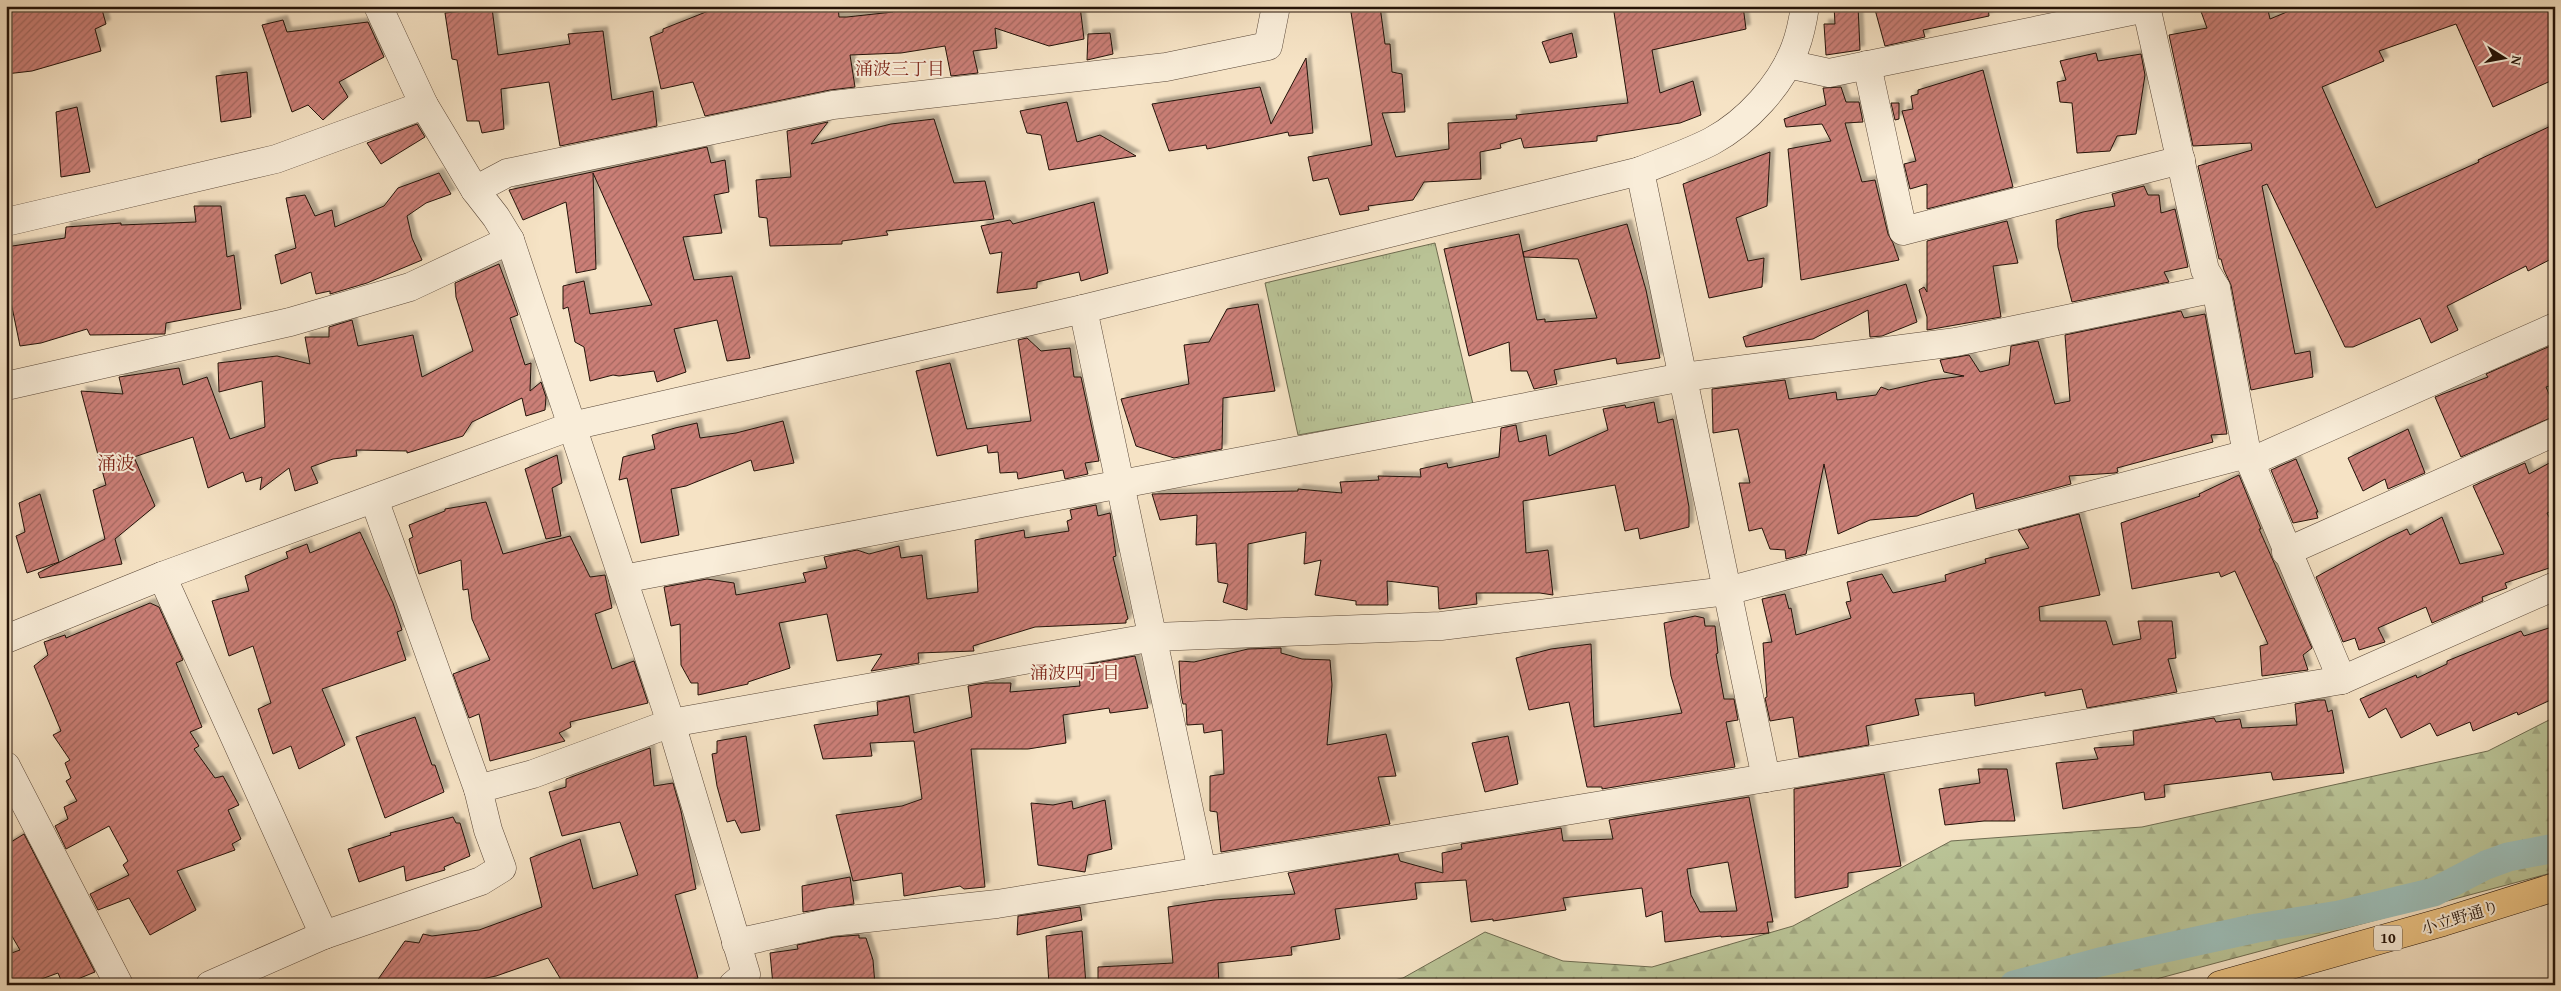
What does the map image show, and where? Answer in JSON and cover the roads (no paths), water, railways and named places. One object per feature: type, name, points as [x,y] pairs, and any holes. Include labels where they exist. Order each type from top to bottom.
[{"type":"main road","name":"小立野通り","points":[[2220,985],[2443,922],[2555,887]]},
{"type":"street","points":[[378,6],[424,105],[475,190],[496,217],[510,240],[671,723],[746,974],[733,985]]},
{"type":"street","points":[[475,190],[507,173],[833,105],[1166,67],[1268,46],[1276,6]]},
{"type":"street","points":[[6,639],[162,576],[572,426],[1083,309],[1640,171],[1712,141],[1748,114],[1772,87],[1788,64],[1796,46],[1805,6]]},
{"type":"street","points":[[1788,64],[1829,73],[2146,7],[2205,270],[2216,288],[2248,458],[2286,552],[2342,680]]},
{"type":"street","points":[[1867,65],[1903,231],[2181,160]]},
{"type":"street","points":[[6,222],[276,159],[424,105]]},
{"type":"street","points":[[1640,171],[1766,778]]},
{"type":"street","points":[[6,386],[290,322],[383,296],[410,287],[510,240]]},
{"type":"street","points":[[623,579],[1683,377],[1956,342],[2216,288]]},
{"type":"street","points":[[1083,309],[1122,484],[1202,871]]},
{"type":"street","points":[[478,789],[533,774],[671,723],[1154,637],[1441,626],[1727,591],[2248,458],[2555,327]]},
{"type":"street","points":[[2286,552],[2555,432]]},
{"type":"street","points":[[210,985],[324,935],[481,881],[502,868],[488,830],[478,789],[374,500]]},
{"type":"street","points":[[162,576],[324,935]]},
{"type":"street","points":[[736,943],[831,922],[997,904],[1766,778],[2342,680],[2555,586]]},
{"type":"street","points":[[6,766],[119,985]]},
{"type":"waterway","points":[[2014,985],[2100,962],[2257,928],[2339,915],[2434,892],[2486,865],[2508,857],[2555,848]]},
{"type":"district","name":"涌波三丁目","points":[[900,69]]},
{"type":"district","name":"涌波","points":[[116,463]]},
{"type":"district","name":"涌波四丁目","points":[[1075,673]]}]
